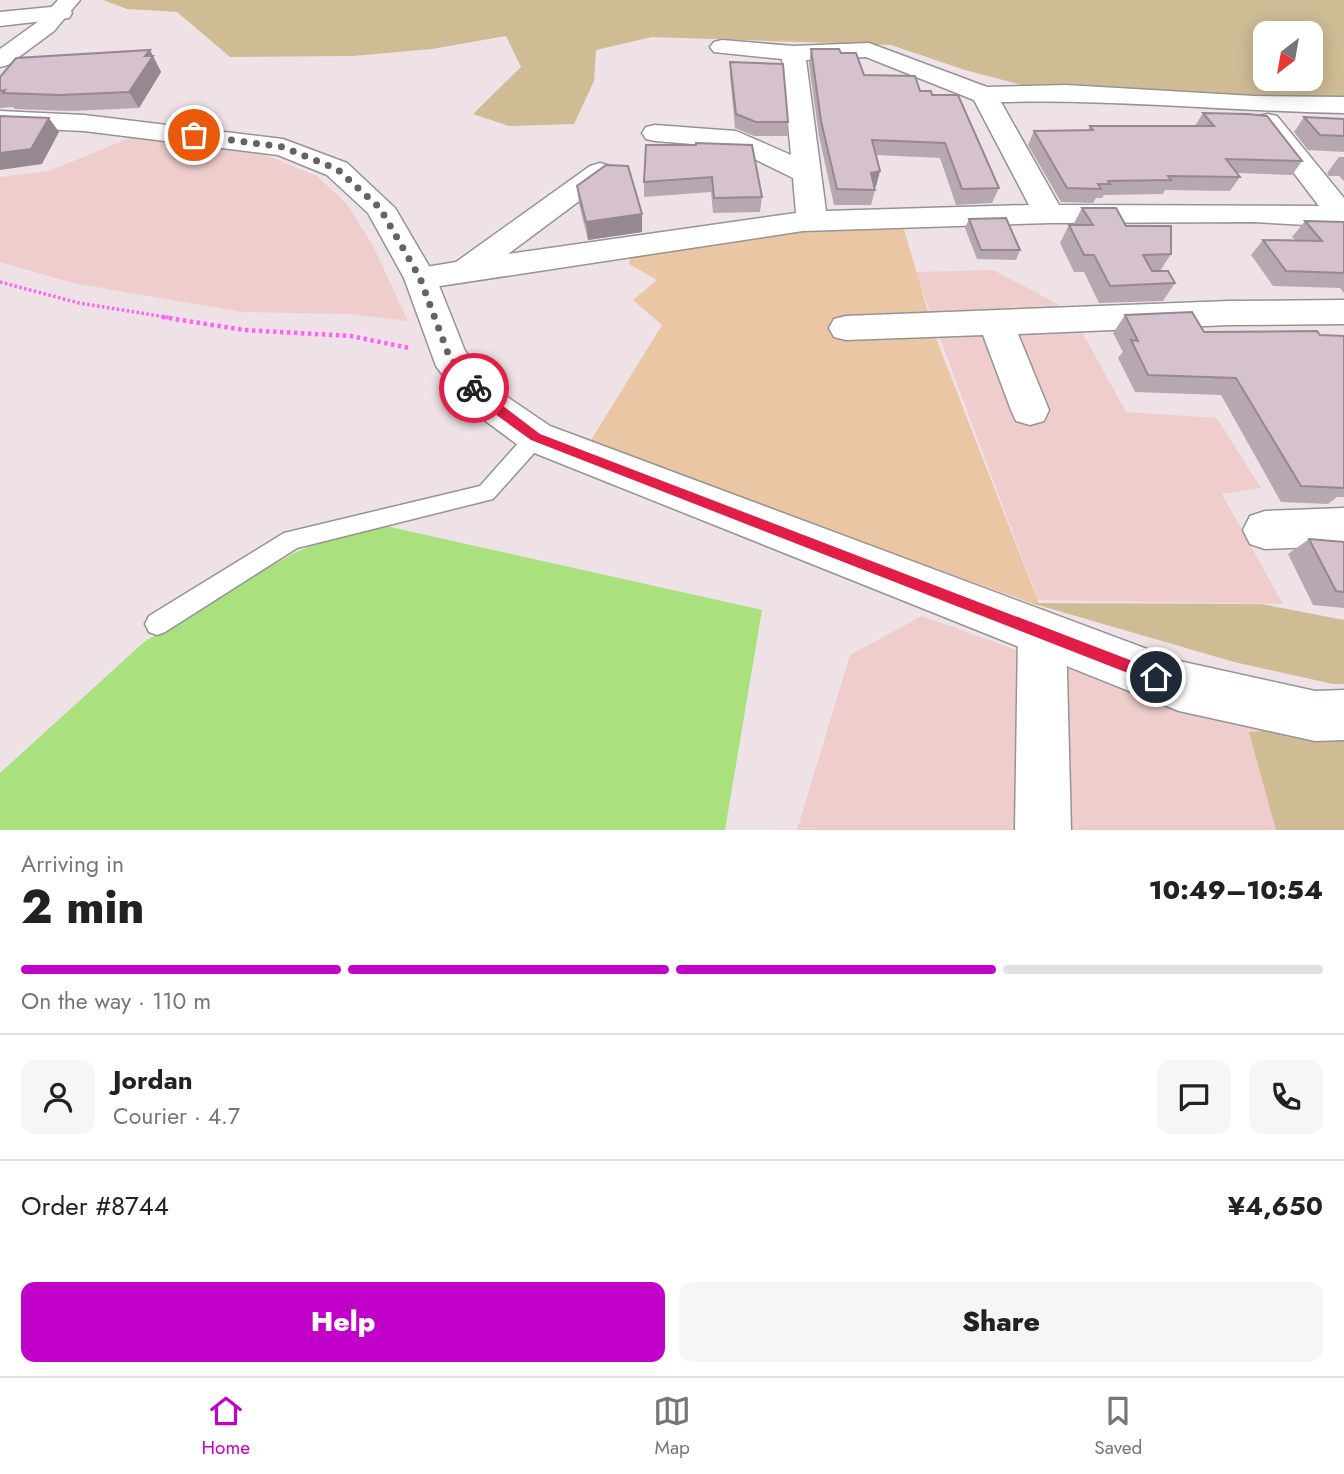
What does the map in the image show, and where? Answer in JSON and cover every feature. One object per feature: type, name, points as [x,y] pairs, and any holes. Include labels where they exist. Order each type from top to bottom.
[{"type":"street","points":[[0,19],[65,7]]},
{"type":"street","points":[[2,57],[65,7]]},
{"type":"street","points":[[722,47],[793,53],[869,50],[984,95],[1066,93],[1254,104],[1344,105]]},
{"type":"street","points":[[793,53],[812,221]]},
{"type":"street","points":[[984,95],[1049,214]]},
{"type":"street","points":[[1254,104],[1343,216]]},
{"type":"street","points":[[0,118],[84,123],[283,147],[337,169],[380,208],[420,278],[449,356],[481,398],[536,437],[1179,686],[1315,716],[1344,715]]},
{"type":"street","points":[[655,133],[736,139],[806,174]]},
{"type":"street","points":[[1299,161],[1333,161]]},
{"type":"street","points":[[461,272],[600,173]]},
{"type":"street","points":[[420,278],[812,221],[1049,214],[1254,212],[1343,216]]},
{"type":"street","points":[[846,328],[1344,312]]},
{"type":"street","points":[[996,322],[1030,410]]},
{"type":"street","points":[[1265,530],[1344,527]]},
{"type":"street","points":[[1042,633],[1043,830]]},
{"type":"lane","points":[[157,624],[292,541],[486,492],[536,437]]},
{"type":"path","points":[[0,282],[79,303],[244,330],[351,336],[449,356]]},
{"type":"shaded area","points":[[103,0],[1344,0],[1344,102],[1033,88],[965,70],[891,45],[652,37],[596,50],[594,81],[574,124],[509,126],[473,114],[521,67],[506,36],[432,49],[353,56],[230,57],[177,12],[127,9]]},
{"type":"shaded area","points":[[130,138],[165,140],[263,154],[317,176],[346,203],[372,244],[408,321],[350,314],[241,312],[73,283],[0,262],[0,177],[49,171]]},
{"type":"shaded area","points":[[788,223],[903,226],[934,333],[1040,606],[588,445],[662,325],[633,300],[657,280],[629,264],[631,256]]},
{"type":"shaded area","points":[[993,270],[1056,303],[1075,319],[1126,412],[1217,418],[1261,488],[1222,494],[1283,604],[1038,600],[915,272]]},
{"type":"shaded area","points":[[1031,603],[1261,604],[1344,620],[1344,684],[1333,684],[1234,662]]},
{"type":"shaded area","points":[[922,616],[1061,666],[1263,731],[1283,830],[797,830],[850,655]]},
{"type":"shaded area","points":[[1249,732],[1344,738],[1344,830],[1276,830]]},
{"type":"green space","points":[[368,522],[762,610],[725,830],[0,830],[0,773],[144,642],[292,554]]},
{"type":"building","points":[[811,49],[839,49],[841,53],[856,53],[864,75],[915,76],[920,91],[931,91],[932,95],[958,95],[999,188],[962,189],[945,143],[872,140],[880,171],[871,173],[875,190],[837,189],[821,121]]},
{"type":"building","points":[[150,50],[145,56],[153,56],[129,92],[60,95],[0,91],[0,77],[16,58]]},
{"type":"building","points":[[730,62],[783,64],[788,122],[756,122],[736,114]]},
{"type":"building","points":[[1203,113],[1267,116],[1302,161],[1226,159],[1240,177],[1168,176],[1171,180],[1108,181],[1110,184],[1098,184],[1101,189],[1067,188],[1034,131],[1093,130],[1090,126],[1214,126]]},
{"type":"building","points":[[0,116],[49,118],[31,149],[0,153]]},
{"type":"building","points":[[1304,117],[1344,119],[1344,136],[1320,135]]},
{"type":"building","points":[[646,145],[752,145],[762,197],[714,198],[712,177],[644,182]]},
{"type":"building","points":[[606,165],[628,166],[642,214],[586,222],[577,186]]},
{"type":"building","points":[[1082,208],[1116,208],[1126,226],[1171,226],[1171,254],[1143,255],[1152,271],[1168,271],[1175,283],[1110,286],[1094,255],[1084,255],[1069,225],[1093,225]]},
{"type":"building","points":[[1006,218],[1020,250],[981,250],[969,219]]},
{"type":"building","points":[[1305,221],[1344,222],[1344,273],[1286,271],[1263,240],[1322,241]]},
{"type":"building","points":[[1192,312],[1204,332],[1317,331],[1320,335],[1344,336],[1344,488],[1301,486],[1236,378],[1148,375],[1131,340],[1138,341],[1125,315]]},
{"type":"building","points":[[1309,539],[1344,542],[1344,592],[1336,591]]},
{"type":"way so far","points":[[194,135],[283,147],[337,169],[380,208],[420,278],[449,356],[474,388]]},
{"type":"route","points":[[474,388],[481,398],[536,437],[1156,677]]}]
